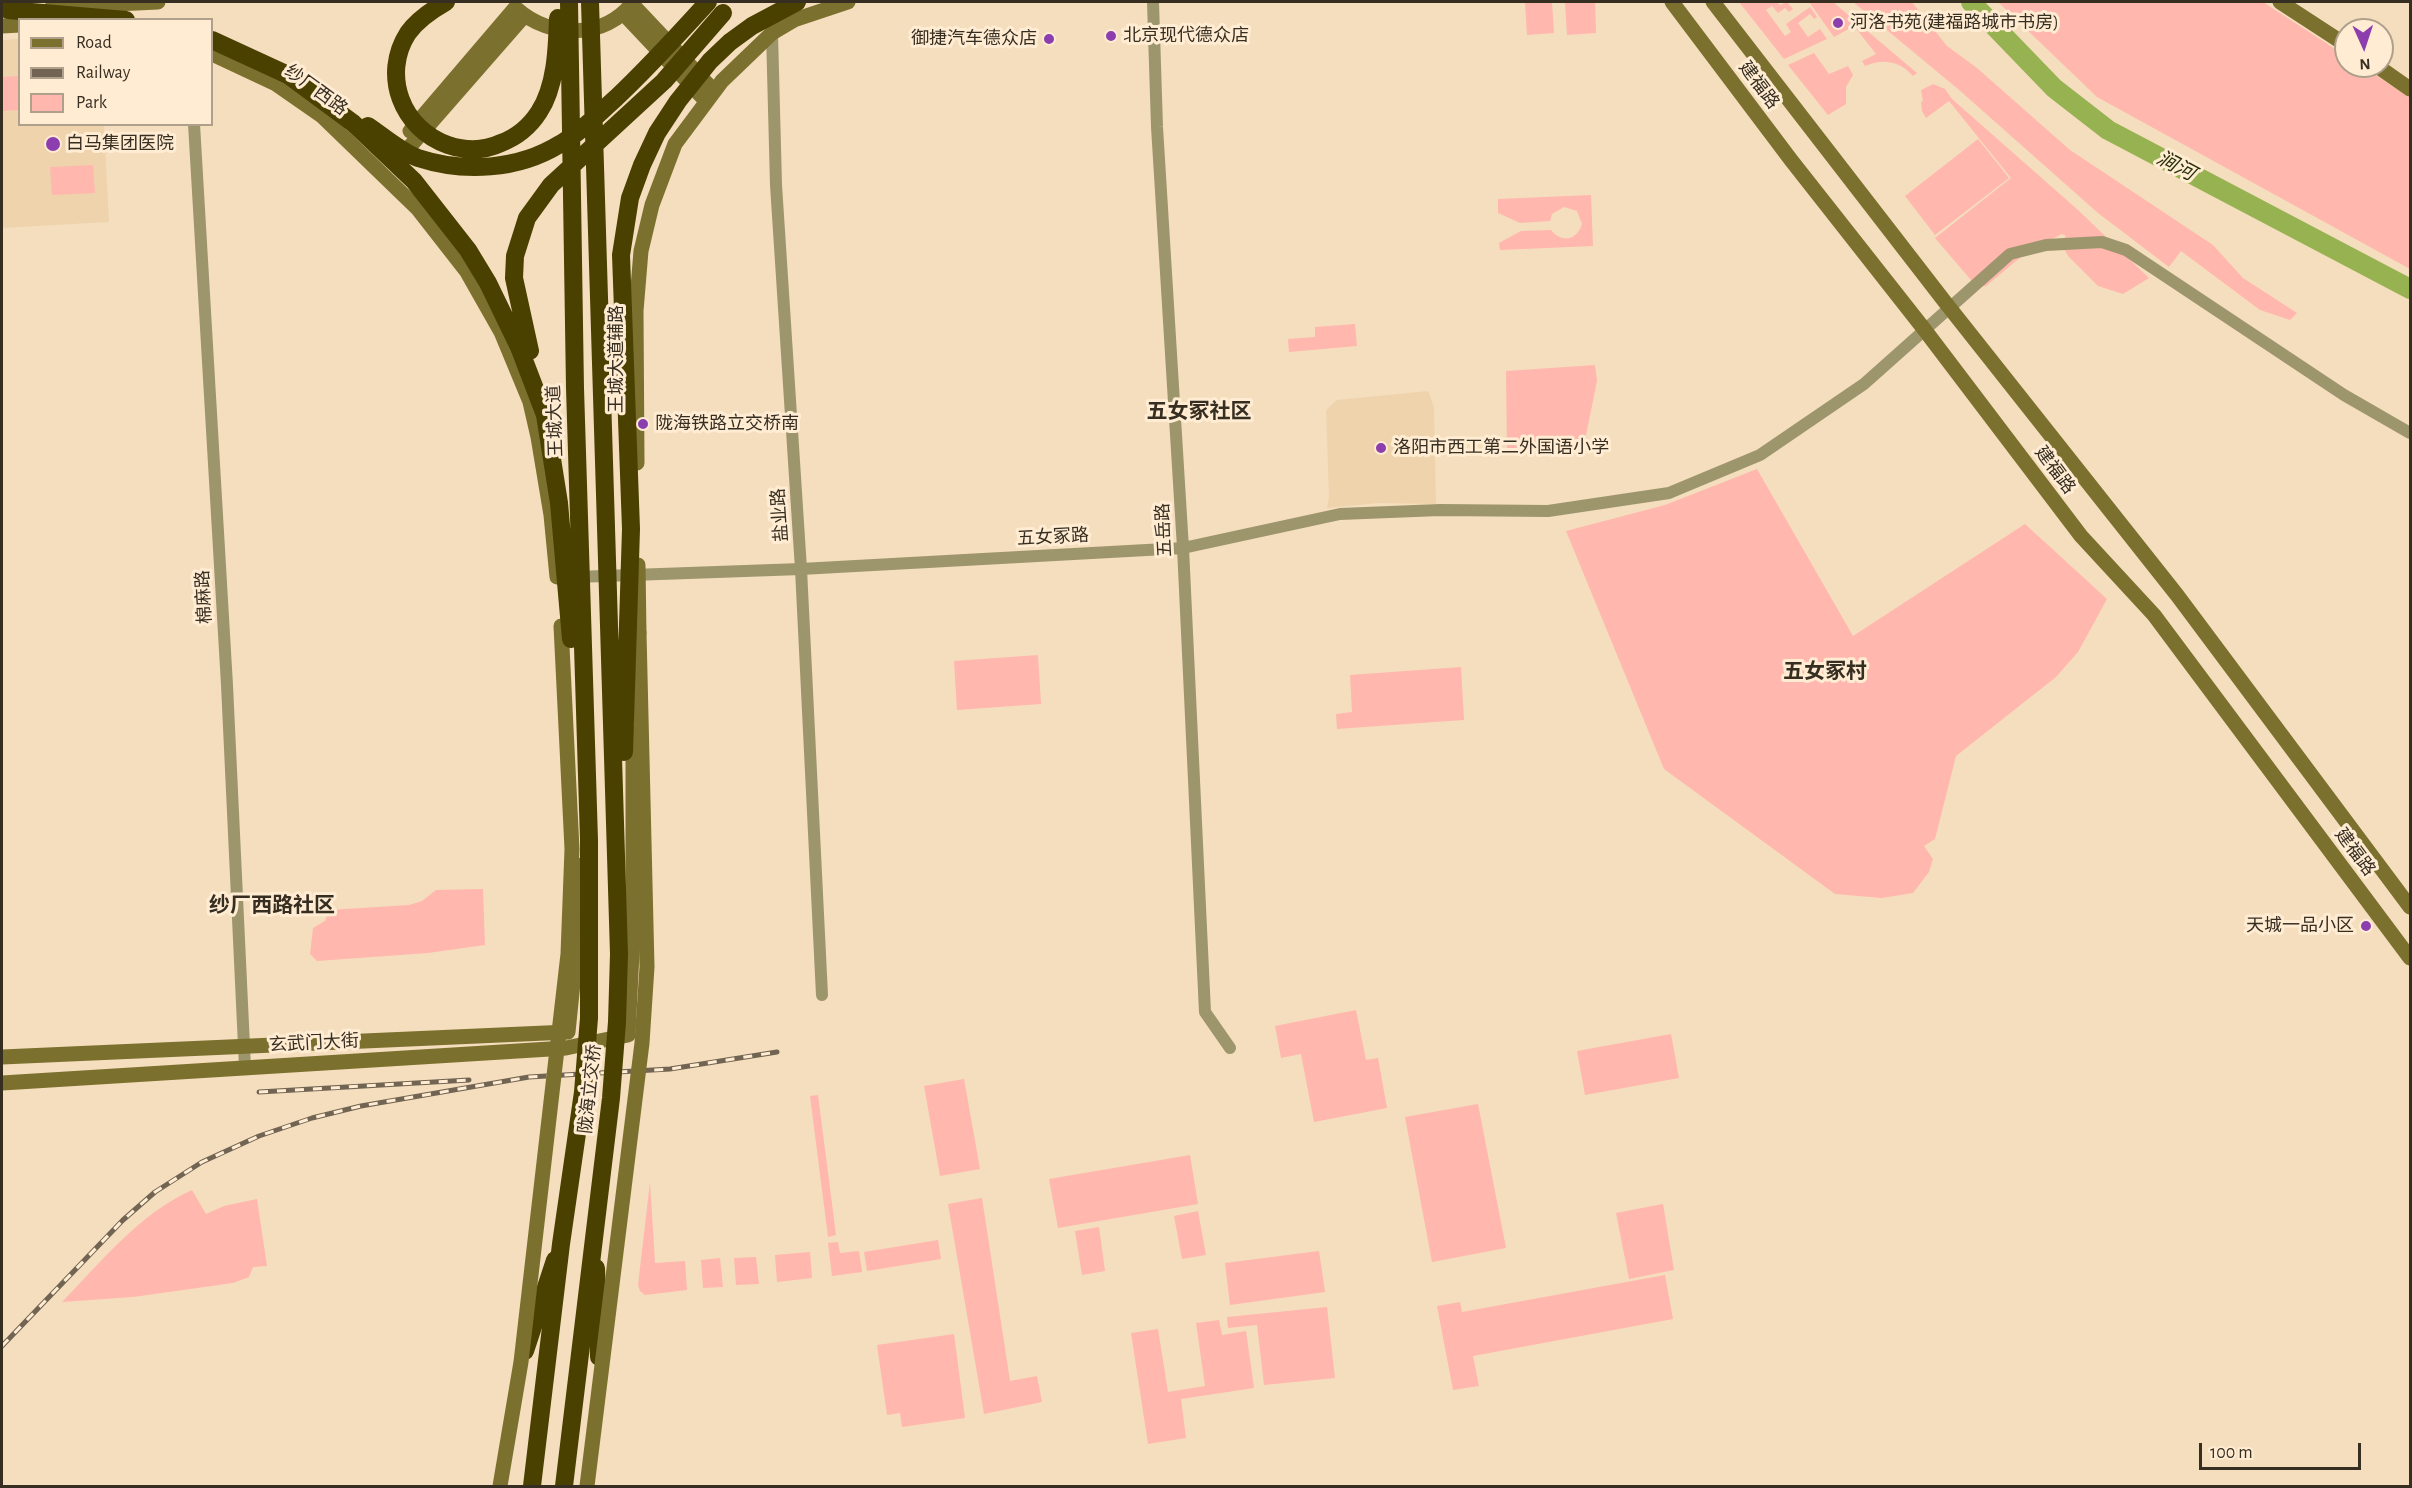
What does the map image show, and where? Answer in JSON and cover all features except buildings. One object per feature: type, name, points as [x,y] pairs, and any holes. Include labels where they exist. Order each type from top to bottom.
[{"type":"highway","points":[[446,2],[427,13],[408,33],[399,52],[396,66],[398,95],[410,118],[423,131],[439,142],[474,150],[493,147],[512,139],[525,129],[540,111],[553,73],[557,50],[558,2]]},
{"type":"highway","name":"王城大道","points":[[569,2],[575,388],[589,840]]},
{"type":"highway","points":[[590,2],[593,86]]},
{"type":"highway","points":[[593,86],[601,2]]},
{"type":"highway","points":[[213,40],[288,75],[416,157],[460,167],[498,166],[534,157],[560,144],[587,124],[653,64],[708,2]]},
{"type":"highway","points":[[590,926],[573,656],[559,503],[545,415],[514,278],[515,256],[527,218],[551,185],[664,81],[732,2]]},
{"type":"highway","points":[[619,954],[631,529],[621,255],[630,198],[657,133],[678,101],[710,61],[752,26],[797,2]]},
{"type":"highway","points":[[4,15],[77,18]]},
{"type":"highway","points":[[288,75],[352,123],[414,181],[468,250],[488,284],[519,347],[545,415]]},
{"type":"highway","name":"陇海立交桥","points":[[564,1486],[611,1098],[619,954],[593,86]]},
{"type":"highway","name":"陇海立交桥","points":[[532,1486],[561,1245],[583,1092],[589,1017],[589,840]]},
{"type":"highway","points":[[594,1234],[601,1389]]},
{"type":"highway","points":[[521,1362],[561,1245]]},
{"type":"main road","points":[[4,15],[158,2]]},
{"type":"main road","points":[[500,1486],[521,1362],[568,954],[572,849],[557,578],[538,437],[530,402],[501,332],[468,272],[446,242],[381,171],[516,8],[548,28],[574,32],[600,27],[629,6],[710,96],[772,33],[794,20],[848,2]]},
{"type":"main road","name":"建福路","points":[[1672,2],[2081,536],[2154,615],[2410,958]]},
{"type":"main road","name":"建福路","points":[[1713,2],[2177,595],[2410,907]]},
{"type":"main road","points":[[2280,2],[2334,37]]},
{"type":"main road","points":[[4,15],[18,24]]},
{"type":"main road","name":"纱厂西路","points":[[213,54],[259,74],[298,98],[322,116],[381,171]]},
{"type":"main road","points":[[2394,77],[2410,88]]},
{"type":"main road","name":"王城大道辅路","points":[[587,1486],[601,1389],[642,1043],[647,967],[638,574],[636,311],[641,251],[652,205],[675,144],[710,96]]},
{"type":"main road","name":"玄武门大街","points":[[2,1083],[566,1048],[628,1035],[633,933],[633,630],[638,574]]},
{"type":"main road","name":"玄武门大街","points":[[2,1057],[568,1032],[576,954],[578,891],[568,626],[557,578]]},
{"type":"street","name":"五岳路","points":[[1153,2],[1157,124],[1183,548],[1205,1012],[1230,1048]]},
{"type":"street","name":"盐业路","points":[[772,33],[776,185],[801,569],[822,995]]},
{"type":"street","name":"棉麻路","points":[[194,126],[227,685],[245,1067]]},
{"type":"street","name":"五女冢路","points":[[557,578],[801,569],[1183,548],[1340,514],[1440,510],[1548,511],[1669,493],[1760,455],[1864,384],[2010,254],[2046,245],[2102,242],[2126,250],[2344,394],[2410,433]]},
{"type":"shaded area","name":"白马集团医院","points":[[18,39],[18,126],[104,126],[109,222],[2,228],[2,40]]},
{"type":"shaded area","name":"洛阳市西工第二外国语小学","points":[[1428,391],[1434,407],[1436,504],[1379,503],[1327,508],[1329,497],[1326,410],[1337,400]]},
{"type":"green space","points":[[1525,2],[1552,2],[1554,33],[1527,35]]},
{"type":"green space","points":[[1565,2],[1595,2],[1596,33],[1567,35]]},
{"type":"green space","points":[[1739,2],[1777,2],[1780,5],[1787,2],[1793,9],[1789,12],[1785,8],[1778,13],[1772,6],[1766,10],[1785,36],[1791,32],[1786,24],[1810,7],[1817,17],[1814,19],[1810,14],[1798,23],[1808,37],[1820,29],[1827,39],[1784,59]]},
{"type":"green space","points":[[1809,2],[1833,2],[1917,73],[1913,76],[1903,67],[1891,62],[1878,62],[1865,66],[1862,61],[1876,54],[1854,26],[1834,37]]},
{"type":"green space","points":[[1853,2],[1912,2],[1947,46],[1977,68],[2070,150],[2213,245],[2243,278],[2297,313],[2290,320],[2260,310],[2181,251],[2169,267],[2098,213],[1958,89]]},
{"type":"green space","points":[[1998,2],[2263,2],[2334,48],[2334,78],[2380,78],[2410,98],[2410,269],[2097,97]]},
{"type":"green space","points":[[1814,53],[1829,74],[1848,66],[1853,75],[1846,87],[1846,104],[1828,115],[1788,65]]},
{"type":"green space","points":[[18,76],[18,110],[2,111],[2,77]]},
{"type":"green space","points":[[1933,84],[1945,89],[1952,99],[2078,210],[2149,278],[2123,294],[2098,286],[2069,257],[2060,243],[2066,236],[2062,234],[2028,251],[1986,286],[1977,287],[1935,238],[2011,178],[1949,101],[1926,118],[1922,111],[1921,90]]},
{"type":"green space","points":[[1978,139],[2009,178],[1935,235],[1905,196]]},
{"type":"green space","points":[[93,165],[95,193],[52,195],[50,167]]},
{"type":"green space","points":[[1591,195],[1593,246],[1500,250],[1499,243],[1521,231],[1551,230],[1559,237],[1568,238],[1573,237],[1580,230],[1582,224],[1577,211],[1564,207],[1552,214],[1550,221],[1520,223],[1498,213],[1498,199]]},
{"type":"green space","points":[[1355,324],[1357,346],[1289,352],[1288,339],[1315,337],[1315,327]]},
{"type":"green space","points":[[1595,365],[1597,381],[1584,445],[1507,452],[1506,371]]},
{"type":"green space","points":[[1757,469],[1853,636],[2025,524],[2107,599],[2078,652],[2056,677],[1956,756],[1935,839],[1924,846],[1933,859],[1929,872],[1913,893],[1882,898],[1835,894],[1664,769],[1566,531],[1665,505]]},
{"type":"green space","points":[[1038,655],[1041,704],[957,710],[954,661]]},
{"type":"green space","points":[[1461,667],[1464,720],[1337,729],[1336,714],[1352,712],[1350,675]]},
{"type":"green space","points":[[483,889],[485,945],[428,953],[317,961],[310,954],[313,928],[325,921],[329,910],[409,905],[422,901],[436,890]]},
{"type":"green space","points":[[1356,1010],[1366,1060],[1378,1058],[1387,1108],[1314,1122],[1301,1054],[1281,1058],[1275,1026]]},
{"type":"green space","points":[[1671,1034],[1679,1078],[1585,1095],[1577,1051]]},
{"type":"green space","points":[[964,1079],[980,1169],[940,1176],[924,1086]]},
{"type":"green space","points":[[818,1095],[836,1235],[828,1237],[810,1096]]},
{"type":"green space","points":[[1478,1104],[1506,1248],[1432,1262],[1405,1117]]},
{"type":"green space","points":[[1190,1155],[1198,1204],[1058,1228],[1049,1179]]},
{"type":"green space","points":[[650,1182],[655,1263],[685,1261],[687,1290],[645,1295],[640,1291],[638,1285]]},
{"type":"green space","points":[[192,1190],[206,1214],[224,1206],[257,1199],[267,1266],[253,1267],[249,1277],[233,1283],[133,1297],[62,1302],[138,1225],[173,1200]]},
{"type":"green space","points":[[982,1198],[1010,1381],[1037,1376],[1042,1402],[984,1414],[948,1204]]},
{"type":"green space","points":[[1663,1204],[1674,1270],[1629,1279],[1616,1213]]},
{"type":"green space","points":[[1198,1211],[1206,1255],[1182,1259],[1174,1216]]},
{"type":"green space","points":[[1099,1227],[1105,1271],[1082,1275],[1075,1231]]},
{"type":"green space","points":[[938,1240],[941,1259],[867,1271],[864,1252]]},
{"type":"green space","points":[[838,1242],[840,1253],[859,1251],[862,1272],[832,1276],[828,1243]]},
{"type":"green space","points":[[1319,1251],[1325,1292],[1230,1305],[1225,1263]]},
{"type":"green space","points":[[810,1252],[812,1278],[777,1282],[775,1255]]},
{"type":"green space","points":[[756,1257],[759,1284],[736,1285],[734,1258]]},
{"type":"green space","points":[[720,1258],[723,1287],[703,1288],[701,1260]]},
{"type":"green space","points":[[1665,1275],[1673,1319],[1473,1356],[1479,1386],[1453,1390],[1437,1306],[1460,1302],[1462,1312]]},
{"type":"green space","points":[[1327,1307],[1335,1378],[1264,1385],[1257,1325],[1228,1328],[1227,1317]]},
{"type":"green space","points":[[1219,1320],[1222,1335],[1246,1331],[1254,1388],[1181,1399],[1186,1438],[1148,1444],[1131,1333],[1158,1329],[1168,1392],[1205,1386],[1196,1323]]},
{"type":"green space","points":[[954,1334],[965,1418],[902,1427],[900,1413],[887,1415],[877,1345]]},
{"type":"waterway","name":"涧河","points":[[1971,2],[2054,88],[2108,130],[2410,289]]},
{"type":"railway","points":[[2,1346],[123,1220],[155,1192],[202,1162],[259,1136],[312,1118],[361,1106],[529,1077],[670,1069],[777,1052]]},
{"type":"railway","points":[[259,1092],[469,1080]]},
{"type":"place","name":"河洛书苑(建福路城市书房)","points":[[1838,23]]},
{"type":"place","name":"北京现代德众店","points":[[1111,36]]},
{"type":"place","name":"御捷汽车德众店","points":[[1049,39]]},
{"type":"place","name":"白马集团医院","points":[[53,144]]},
{"type":"place","name":"陇海铁路立交桥南","points":[[643,424]]},
{"type":"place","name":"洛阳市西工第二外国语小学","points":[[1381,448]]},
{"type":"place","name":"天城一品小区","points":[[2366,926]]},
{"type":"district","name":"五女冢社区","points":[[1199,412]]},
{"type":"district","name":"五女冢村","points":[[1825,672]]},
{"type":"district","name":"纱厂西路社区","points":[[272,906]]}]
